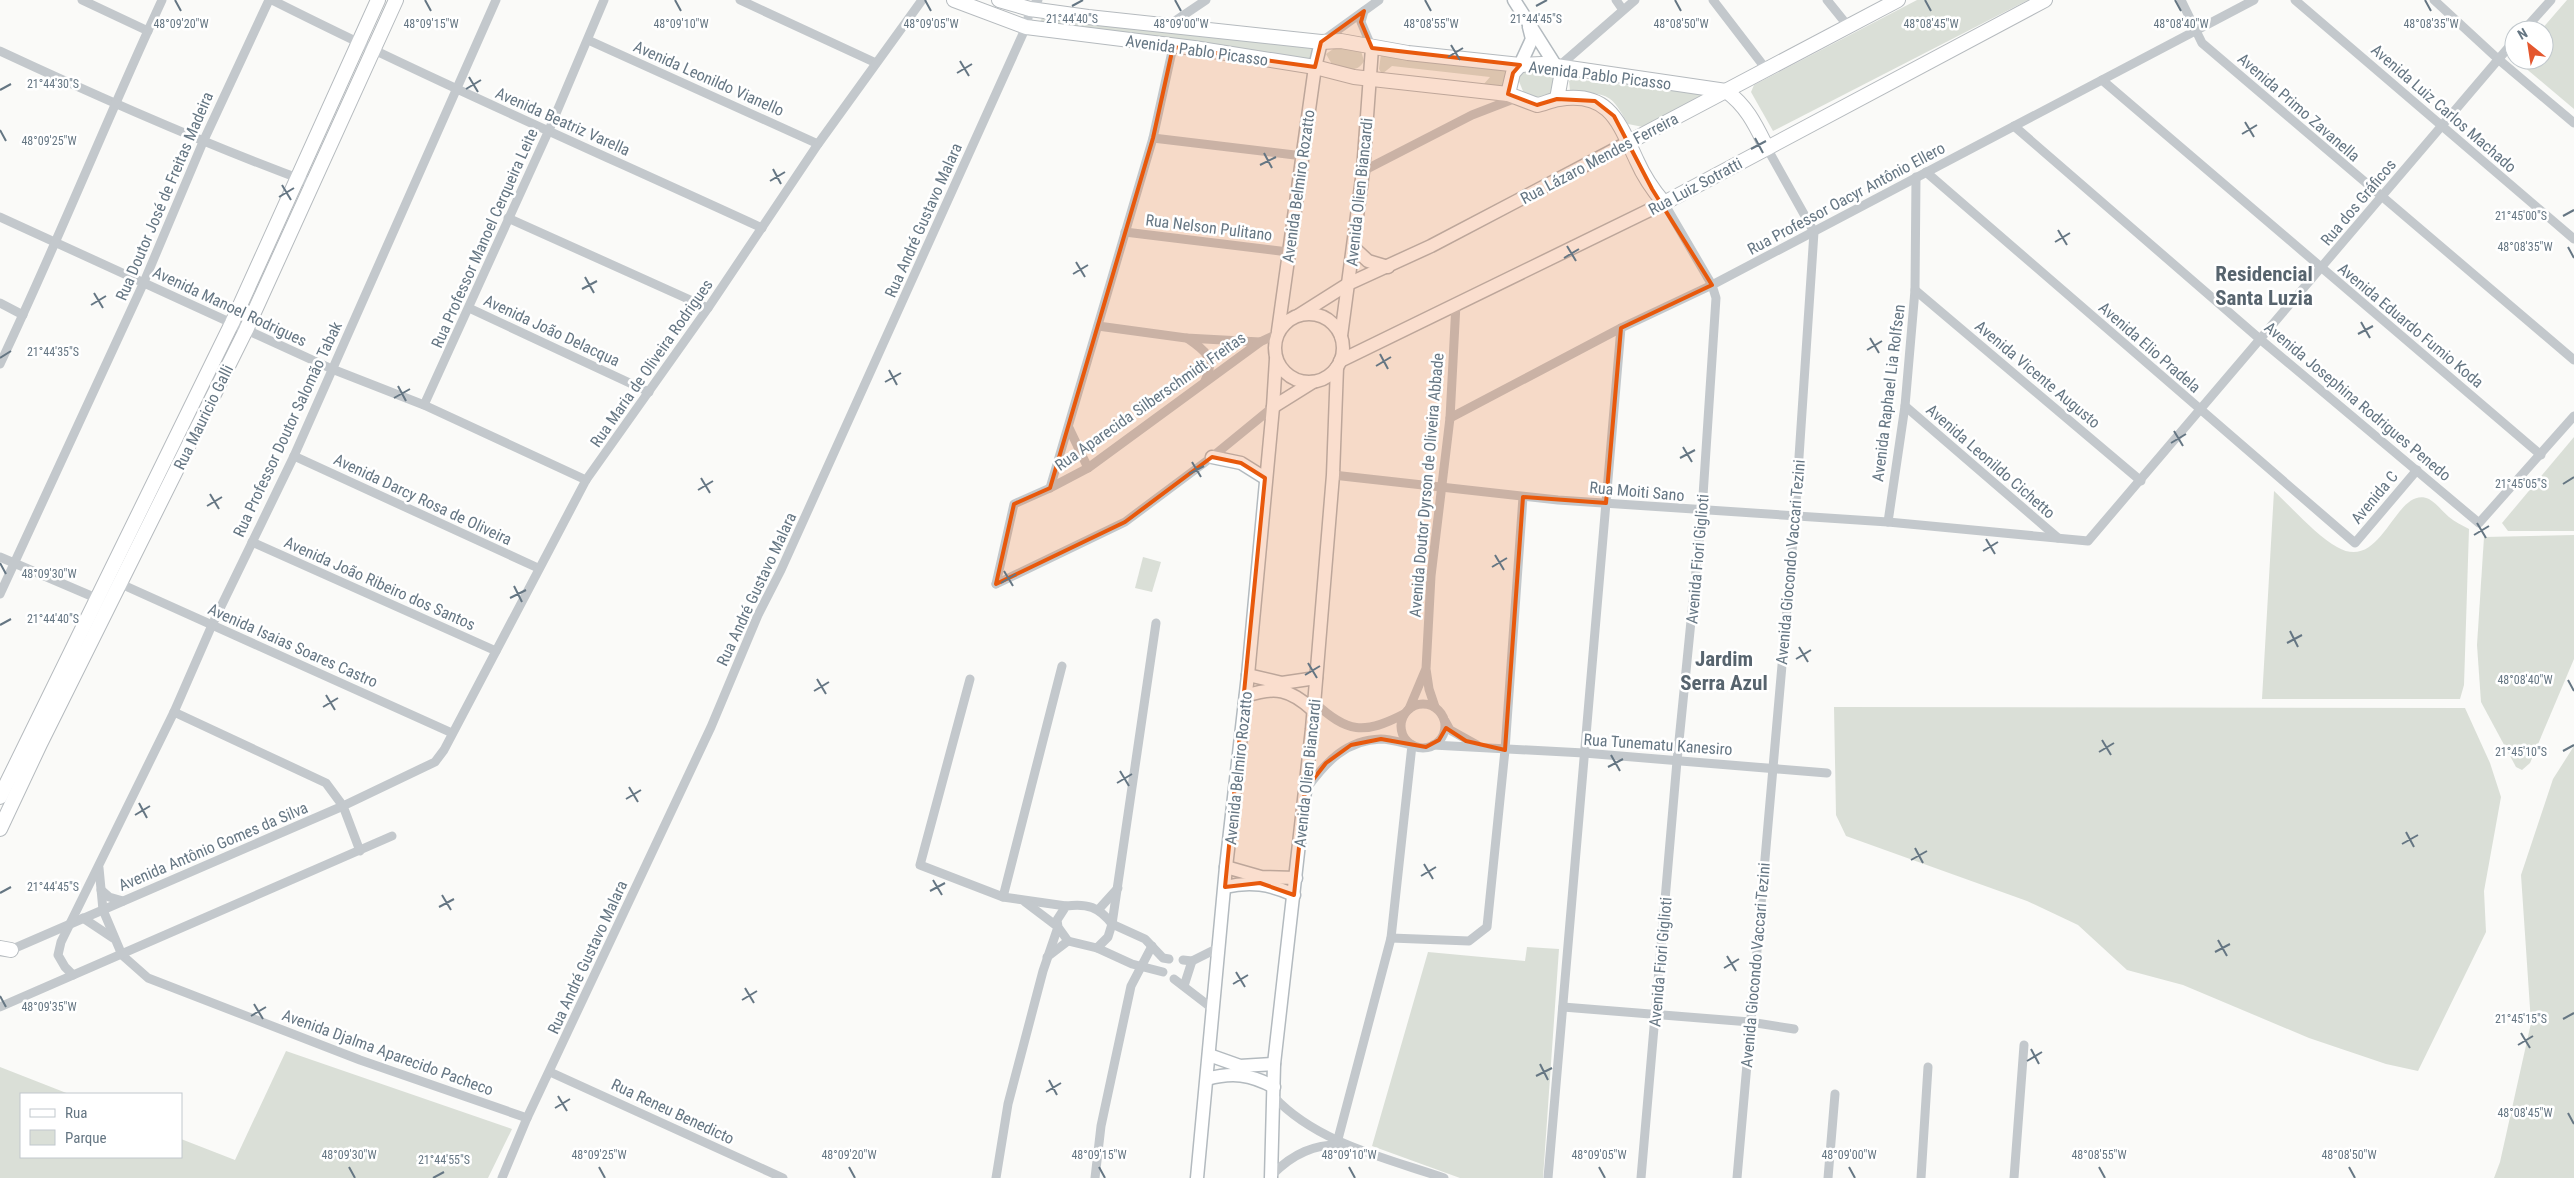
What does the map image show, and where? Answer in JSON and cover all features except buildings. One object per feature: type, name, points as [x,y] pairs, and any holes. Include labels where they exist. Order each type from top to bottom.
[{"type":"main road","name":"Rua Mauricio Galli","points":[[0,829],[40,744],[246,330],[358,44],[378,0]]},
{"type":"main road","name":"Rua Mauricio Galli","points":[[0,797],[232,324],[374,50],[396,0]]},
{"type":"main road","name":"Avenida Pablo Picasso","points":[[954,0],[1026,27],[1315,67],[1333,74],[1513,96],[1537,105],[1557,99],[1574,98],[1603,104],[1614,116],[1629,142]]},
{"type":"main road","name":"Avenida Pablo Picasso","points":[[999,0],[1168,26],[1321,42],[1340,41],[1372,48],[1520,65],[1542,64],[1556,68],[1726,91]]},
{"type":"main road","name":"Rua Lázaro Mendes Ferreira","points":[[1629,142],[1898,0]]},
{"type":"main road","name":"Rua Luiz Sotratti","points":[[1664,203],[2045,0]]},
{"type":"main road","points":[[1513,96],[1513,73],[1520,65]]},
{"type":"main road","points":[[1556,68],[1561,77],[1557,99]]},
{"type":"main road","points":[[1726,91],[1741,102],[1767,148]]},
{"type":"main road","name":"Avenida Fiori Giglioti","points":[[1629,142],[1652,189],[1664,203]]},
{"type":"street","points":[[82,0],[148,31]]},
{"type":"street","points":[[0,364],[56,244],[114,104],[162,0]]},
{"type":"street","name":"Avenida Beatriz Varella","points":[[270,0],[457,90],[762,228]]},
{"type":"street","name":"Rua Doutor José de Freitas Madeira","points":[[0,594],[144,282],[203,142],[270,0]]},
{"type":"street","name":"Rua Professor Doutor Salomão Tabak","points":[[73,975],[65,968],[58,955],[61,942],[174,712],[212,625],[294,456],[496,0]]},
{"type":"street","name":"Rua Professor Manoel Cerqueira Leite","points":[[424,405],[549,130],[604,0]]},
{"type":"street","points":[[740,0],[876,62]]},
{"type":"street","name":"Rua Maria de Oliveira Rodrigues","points":[[435,762],[586,480],[708,308],[818,144],[922,0]]},
{"type":"street","points":[[1168,26],[1206,0]]},
{"type":"street","points":[[1321,42],[1379,0]]},
{"type":"street","points":[[1514,0],[1556,68],[1635,0]]},
{"type":"street","points":[[1616,0],[1622,10]]},
{"type":"street","points":[[1713,0],[1766,69]]},
{"type":"street","points":[[1827,0],[1848,26]]},
{"type":"street","name":"Avenida Primo Zavanella","points":[[2181,0],[2202,43],[2574,360]]},
{"type":"street","name":"Rua Professor Oacyr Antônio Ellero","points":[[1450,418],[1621,328],[1712,286],[2254,0]]},
{"type":"street","name":"Avenida Luiz Carlos Machado","points":[[2296,0],[2574,239]]},
{"type":"street","points":[[2434,0],[2574,123]]},
{"type":"street","points":[[2533,20],[2551,0]]},
{"type":"street","name":"Rua André Gustavo Malara","points":[[502,1178],[527,1118],[711,727],[758,615],[785,561],[1026,27],[1034,5]]},
{"type":"street","points":[[1364,10],[1361,22],[1372,48]]},
{"type":"street","points":[[1520,65],[1532,39],[1527,20]]},
{"type":"street","name":"Avenida Leonildo Vianello","points":[[588,40],[818,144]]},
{"type":"street","name":"Avenida Belmiro Rozatto","points":[[1278,333],[1315,67],[1321,42]]},
{"type":"street","points":[[1050,488],[1153,138],[1173,47]]},
{"type":"street","name":"Avenida Olien Biancardi","points":[[1341,336],[1363,171],[1372,48]]},
{"type":"street","points":[[0,51],[114,104],[203,142],[305,181]]},
{"type":"street","name":"Rua dos Gráficos","points":[[2088,542],[2262,340],[2504,52]]},
{"type":"street","name":"Avenida Eduardo Fumio Koda","points":[[2102,80],[2541,455]]},
{"type":"street","points":[[1363,171],[1513,96]]},
{"type":"street","name":"Avenida Josephina Rodrigues Penedo","points":[[2014,126],[2262,340],[2479,522],[2541,455]]},
{"type":"street","points":[[1153,138],[1303,156]]},
{"type":"street","name":"Rua Lázaro Mendes Ferreira","points":[[1299,315],[1348,284],[1388,267],[1629,142]]},
{"type":"street","points":[[1767,148],[1814,232]]},
{"type":"street","name":"Avenida Elio Pradela","points":[[1926,172],[2355,543]]},
{"type":"street","name":"Avenida Raphael Lia Rolfsen","points":[[1888,522],[1905,406],[1915,290],[1916,177]]},
{"type":"street","name":"Avenida Fiori Giglioti","points":[[1641,1178],[1677,761],[1702,511],[1716,298],[1712,286],[1664,203]]},
{"type":"street","name":"Rua Luiz Sotratti","points":[[1339,364],[1456,304],[1664,203]]},
{"type":"street","name":"Avenida Manoel Rodrigues","points":[[0,217],[332,369],[424,405],[586,480]]},
{"type":"street","points":[[508,218],[708,308]]},
{"type":"street","name":"Rua Nelson Pulitano","points":[[1125,232],[1288,252]]},
{"type":"street","name":"Avenida Giocondo Vaccari Tezini","points":[[1737,1178],[1795,517],[1814,232]]},
{"type":"street","points":[[1354,248],[1368,261],[1388,267]]},
{"type":"street","name":"Avenida Vicente Augusto","points":[[1915,290],[2141,481]]},
{"type":"street","points":[[0,303],[23,315]]},
{"type":"street","name":"Avenida Doutor Dyrson de Oliveira Abbade","points":[[1435,708],[1428,689],[1426,669],[1431,576],[1450,418],[1456,304]]},
{"type":"street","name":"Avenida João Delacqua","points":[[469,308],[649,392]]},
{"type":"street","points":[[1212,457],[1273,407],[1313,382],[1326,377],[1339,364],[1343,349],[1341,336],[1332,322],[1316,314],[1299,315],[1291,318],[1278,333],[1274,342],[1276,359],[1284,372],[1297,380],[1313,382]]},
{"type":"street","points":[[1098,326],[1186,338],[1260,342]]},
{"type":"street","points":[[1548,1178],[1621,328]]},
{"type":"street","name":"Rua Aparecida Silberschmidt Freitas","points":[[1212,457],[1125,522],[996,584],[1014,504],[1088,468],[1260,342],[1278,333]]},
{"type":"street","points":[[1186,338],[1206,353],[1210,362],[1210,369],[1204,382]]},
{"type":"street","name":"Avenida Belmiro Rozatto","points":[[1197,1178],[1226,868],[1248,676],[1276,359]]},
{"type":"street","name":"Avenida Olien Biancardi","points":[[1271,1177],[1274,1064],[1296,878],[1316,678],[1333,475],[1339,364]]},
{"type":"street","name":"Avenida Leonildo Cichetto","points":[[1905,406],[2058,538]]},
{"type":"street","points":[[2541,455],[2574,416]]},
{"type":"street","points":[[1069,428],[1088,468]]},
{"type":"street","name":"Avenida Darcy Rosa de Oliveira","points":[[294,456],[538,568]]},
{"type":"street","points":[[1212,457],[1241,463],[1265,478]]},
{"type":"street","name":"Avenida C","points":[[2355,543],[2417,470]]},
{"type":"street","name":"Rua Moiti Sano","points":[[1333,475],[1523,497],[1702,511],[1888,522],[2088,542]]},
{"type":"street","points":[[1391,938],[1468,941],[1487,927],[1505,750],[1523,497]]},
{"type":"street","name":"Avenida João Ribeiro dos Santos","points":[[252,542],[496,651]]},
{"type":"street","points":[[0,558],[96,598]]},
{"type":"street","name":"Avenida Isaias Soares Castro","points":[[121,584],[452,733]]},
{"type":"street","points":[[1098,948],[1108,937],[1112,924],[1156,623]]},
{"type":"street","points":[[1003,897],[1062,666]]},
{"type":"street","name":"Avenida Doutor Dyrson de Oliveira Abbade","points":[[1406,711],[1426,669]]},
{"type":"street","points":[[1248,676],[1282,683],[1316,678]]},
{"type":"street","points":[[970,679],[920,865],[1003,897],[1025,902],[1050,902],[1066,906],[1079,904],[1099,909],[1112,924],[1131,931],[1152,946],[1164,958],[1168,959]]},
{"type":"street","points":[[1246,696],[1263,690],[1282,691],[1299,697],[1333,720],[1357,728],[1382,726],[1406,711],[1422,704],[1435,708],[1444,719],[1443,734],[1433,745],[1419,747],[1381,739],[1351,745],[1326,762],[1305,790]]},
{"type":"street","points":[[1406,711],[1401,727],[1406,740],[1412,745]]},
{"type":"street","points":[[174,712],[326,783],[344,806],[360,851]]},
{"type":"street","name":"Rua Tunematu Kanesiro","points":[[1444,719],[1450,730],[1466,741],[1486,749]]},
{"type":"street","points":[[1338,1139],[1391,938],[1412,745]]},
{"type":"street","name":"Rua Tunematu Kanesiro","points":[[1433,745],[1584,753],[1827,773]]},
{"type":"street","name":"Avenida Antônio Gomes da Silva","points":[[4,950],[103,910],[344,806],[435,762]]},
{"type":"street","points":[[0,1007],[392,836]]},
{"type":"street","points":[[99,868],[103,910]]},
{"type":"street","points":[[1226,868],[1261,877],[1296,878]]},
{"type":"street","points":[[1225,887],[1242,883],[1260,883],[1278,887],[1294,895]]},
{"type":"street","points":[[1099,909],[1118,888]]},
{"type":"street","points":[[101,890],[109,897],[122,901]]},
{"type":"street","points":[[1025,902],[1058,927],[1068,941],[1098,948],[1142,967],[1163,972]]},
{"type":"street","points":[[996,1178],[1008,1104],[1047,956],[1058,927],[1059,915],[1066,906]]},
{"type":"street","name":"Avenida Djalma Aparecido Pacheco","points":[[103,910],[122,955],[148,978],[360,1060],[527,1118]]},
{"type":"street","name":"Avenida Djalma Aparecido Pacheco","points":[[84,918],[115,940]]},
{"type":"street","points":[[1047,956],[1068,941]]},
{"type":"street","points":[[1095,1178],[1102,1126],[1131,986],[1152,946]]},
{"type":"street","points":[[1184,986],[1187,960],[1220,947]]},
{"type":"street","points":[[1174,979],[1213,1009]]},
{"type":"street","points":[[1563,1007],[1750,1022],[1794,1029]]},
{"type":"street","points":[[2014,1178],[2024,1044]]},
{"type":"street","points":[[1209,1055],[1240,1066],[1257,1067],[1274,1064]]},
{"type":"street","points":[[1922,1178],[1928,1067]]},
{"type":"street","name":"Rua Reneu Benedicto","points":[[550,1072],[783,1178]]},
{"type":"street","points":[[1206,1079],[1224,1074],[1241,1074],[1258,1078],[1274,1092],[1289,1113],[1305,1124],[1354,1146],[1444,1178]]},
{"type":"street","points":[[1828,1178],[1835,1094]]},
{"type":"street","points":[[1271,1177],[1294,1156],[1308,1150],[1322,1146],[1354,1146]]},
{"type":"highlighted area","points":[[1364,11],[1361,22],[1372,48],[1520,65],[1513,73],[1508,94],[1537,105],[1557,99],[1595,101],[1614,116],[1652,189],[1712,285],[1621,328],[1606,503],[1523,497],[1505,750],[1466,741],[1446,728],[1439,740],[1426,747],[1381,739],[1351,745],[1326,763],[1305,790],[1294,895],[1260,883],[1225,887],[1265,478],[1241,463],[1212,457],[1125,522],[996,584],[1014,504],[1050,488],[1153,138],[1173,47],[1315,67],[1321,42]]},
{"type":"green space","points":[[1917,0],[2028,0],[1773,131],[1751,92],[1754,85]]},
{"type":"green space","points":[[2567,0],[2574,0],[2574,109],[2528,70],[2554,70],[2554,20],[2550,20]]},
{"type":"green space","points":[[1043,17],[1316,48],[1313,61],[1039,23]]},
{"type":"green space","points":[[1336,47],[1348,47],[1361,51],[1364,61],[1358,68],[1350,70],[1333,66],[1326,54]]},
{"type":"green space","points":[[1381,54],[1406,60],[1506,71],[1504,88],[1484,84],[1490,77],[1392,66],[1382,74],[1379,69]]},
{"type":"green space","points":[[1528,69],[1546,70],[1557,83],[1555,92],[1544,100],[1525,96],[1518,79],[1521,73]]},
{"type":"green space","points":[[1573,79],[1702,94],[1702,98],[1643,127],[1628,124],[1616,105],[1605,96],[1570,91],[1569,81]]},
{"type":"green space","points":[[2574,437],[2574,531],[2508,531],[2502,523]]},
{"type":"green space","points":[[2274,491],[2321,536],[2337,547],[2353,552],[2366,549],[2377,540],[2407,504],[2417,498],[2429,499],[2451,519],[2469,529],[2464,685],[2460,699],[2262,699]]},
{"type":"green space","points":[[2574,535],[2574,659],[2530,763],[2522,770],[2516,767],[2481,702],[2477,645],[2484,537]]},
{"type":"green space","points":[[1143,557],[1161,562],[1152,592],[1135,588]]},
{"type":"green space","points":[[1834,707],[2465,708],[2490,763],[2501,797],[2484,891],[2486,932],[2418,1071],[2386,1064],[2309,1038],[2183,985],[2127,970],[2078,925],[2027,901],[1846,836],[1836,815]]},
{"type":"green space","points":[[2574,746],[2574,1178],[2494,1178],[2500,1162],[2531,1023],[2521,875],[2553,779]]},
{"type":"green space","points":[[1527,947],[1559,949],[1543,1178],[1460,1178],[1372,1146],[1428,952],[1525,961]]},
{"type":"green space","points":[[286,1051],[512,1129],[488,1178],[0,1178],[0,1067],[66,1093],[20,1093],[20,1158],[182,1158],[182,1139],[235,1160]]},
{"type":"district","name":"Residencial Santa Luzia","points":[[2264,286]]},
{"type":"district","name":"Jardim Serra Azul","points":[[1724,671]]}]
